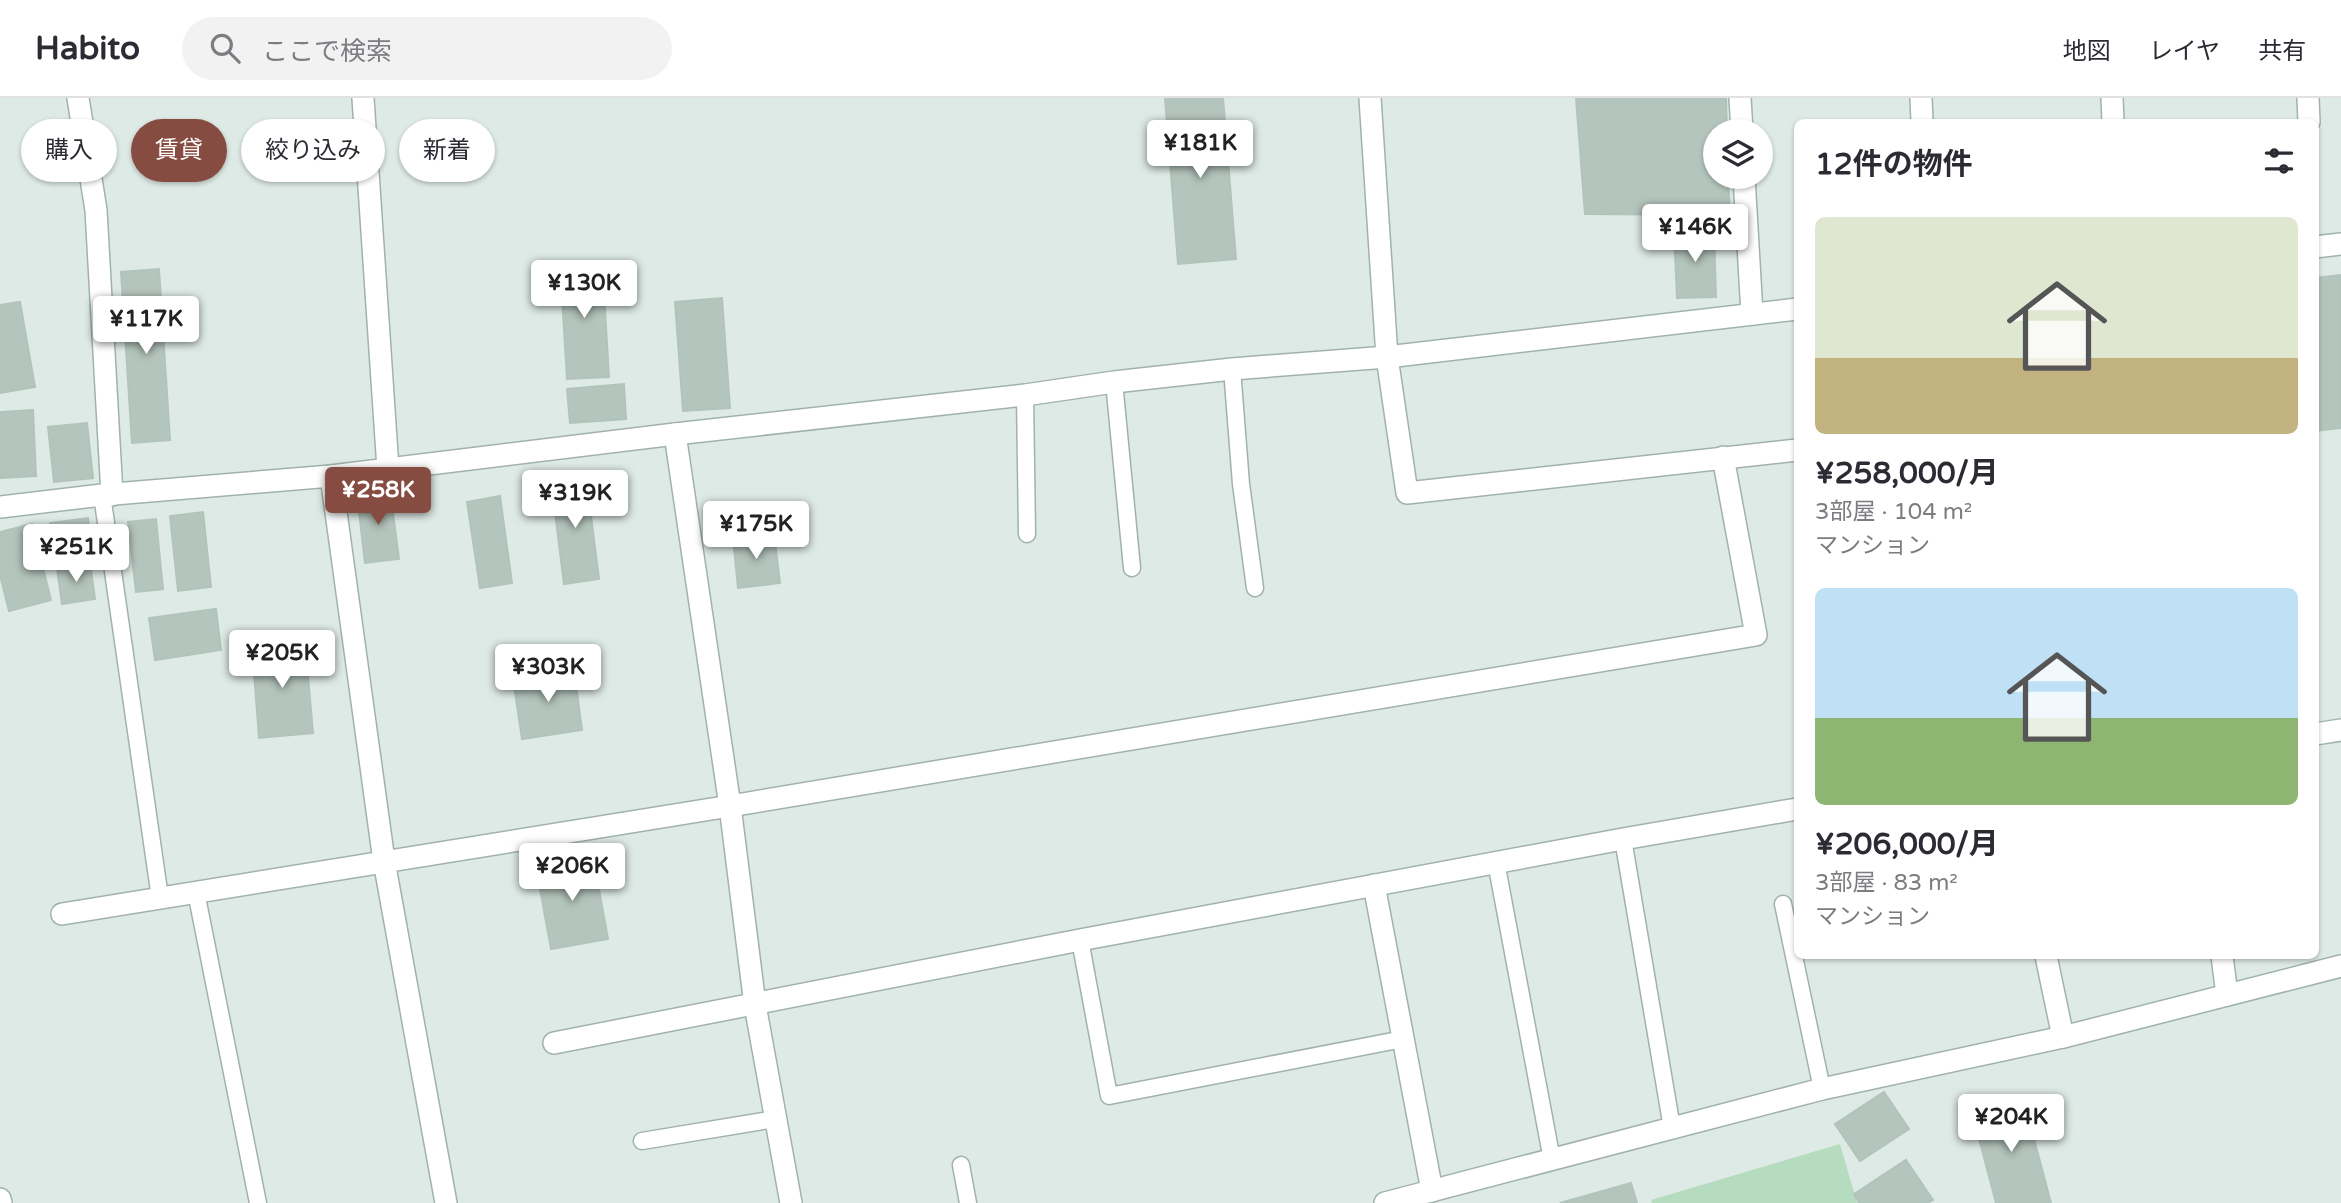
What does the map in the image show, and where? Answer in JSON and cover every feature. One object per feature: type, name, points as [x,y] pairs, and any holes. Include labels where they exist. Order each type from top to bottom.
[{"type":"street","points":[[78,98],[96,210],[107,495]]},
{"type":"street","points":[[363,98],[388,469]]},
{"type":"street","points":[[1370,98],[1387,357],[1407,494],[1794,450]]},
{"type":"street","points":[[1740,98],[1741,119]]},
{"type":"street","points":[[1921,98],[1922,119]]},
{"type":"street","points":[[2112,98],[2113,119]]},
{"type":"street","points":[[2308,98],[2309,119]]},
{"type":"street","points":[[1745,189],[1752,314]]},
{"type":"street","points":[[2319,247],[2341,244]]},
{"type":"street","points":[[0,507],[331,476],[1025,395],[1114,382],[1232,369],[1387,357],[1794,309]]},
{"type":"street","points":[[675,434],[730,806],[755,1005],[791,1203]]},
{"type":"street","points":[[62,914],[1756,635],[1723,457]]},
{"type":"street","points":[[331,476],[384,861],[446,1203]]},
{"type":"street","points":[[2319,733],[2341,730]]},
{"type":"street","points":[[554,1043],[1080,940],[1623,838],[1794,810]]},
{"type":"street","points":[[1374,885],[1432,1191]]},
{"type":"street","points":[[2047,959],[2063,1037]]},
{"type":"street","points":[[2222,959],[2227,995]]},
{"type":"street","points":[[1384,1203],[1822,1089],[2063,1037],[2341,966]]},
{"type":"lane","points":[[1232,369],[1241,484],[1255,588]]},
{"type":"lane","points":[[1114,382],[1132,568]]},
{"type":"lane","points":[[1025,395],[1027,534]]},
{"type":"lane","points":[[107,495],[160,898]]},
{"type":"lane","points":[[1623,838],[1672,1128]]},
{"type":"lane","points":[[1496,862],[1552,1160]]},
{"type":"lane","points":[[196,892],[258,1203]]},
{"type":"lane","points":[[1783,904],[1794,956]]},
{"type":"lane","points":[[1080,940],[1109,1096],[1403,1039]]},
{"type":"lane","points":[[1795,959],[1822,1089]]},
{"type":"lane","points":[[642,1141],[775,1119]]},
{"type":"lane","points":[[961,1165],[968,1203]]},
{"type":"green space","points":[[1840,1144],[1857,1203],[1652,1203],[1651,1200]]},
{"type":"building","points":[[1165,98],[1223,98],[1236,259],[1178,264]]},
{"type":"building","points":[[1576,98],[1726,98],[1727,119],[1703,119],[1703,189],[1729,189],[1730,215],[1585,214]]},
{"type":"building","points":[[1714,231],[1716,297],[1677,298],[1674,232]]},
{"type":"building","points":[[602,261],[609,377],[567,379],[560,263]]},
{"type":"building","points":[[159,269],[170,440],[132,443],[121,272]]},
{"type":"building","points":[[2341,275],[2341,428],[2319,431],[2319,278]]},
{"type":"building","points":[[722,298],[730,408],[683,411],[675,302]]},
{"type":"building","points":[[20,302],[35,387],[0,393],[0,305]]},
{"type":"building","points":[[624,384],[626,419],[570,423],[567,389]]},
{"type":"building","points":[[33,410],[36,476],[0,478],[0,412]]},
{"type":"building","points":[[87,423],[93,478],[54,482],[48,427]]},
{"type":"building","points":[[586,477],[599,579],[564,584],[551,481]]},
{"type":"building","points":[[390,491],[399,559],[365,563],[357,495]]},
{"type":"building","points":[[500,496],[512,583],[480,588],[467,502]]},
{"type":"building","points":[[203,512],[211,587],[178,591],[170,516]]},
{"type":"building","points":[[88,518],[92,552],[54,557],[50,523]]},
{"type":"building","points":[[156,519],[163,589],[136,592],[128,522]]},
{"type":"building","points":[[32,524],[51,600],[9,611],[0,575],[0,532]]},
{"type":"building","points":[[774,533],[780,583],[738,588],[733,538]]},
{"type":"building","points":[[90,563],[95,599],[62,604],[57,568]]},
{"type":"building","points":[[216,609],[221,650],[155,660],[149,618]]},
{"type":"building","points":[[305,642],[313,733],[259,738],[252,647]]},
{"type":"building","points":[[574,670],[582,730],[522,739],[513,679]]},
{"type":"building","points":[[593,857],[608,939],[551,949],[536,867]]},
{"type":"building","points":[[1884,1092],[1909,1129],[1860,1161],[1835,1124]]},
{"type":"building","points":[[2023,1098],[2051,1203],[1996,1203],[1972,1112]]},
{"type":"building","points":[[1906,1160],[1933,1200],[1928,1203],[1859,1203],[1854,1194]]},
{"type":"building","points":[[1631,1183],[1637,1203],[1560,1203]]}]
